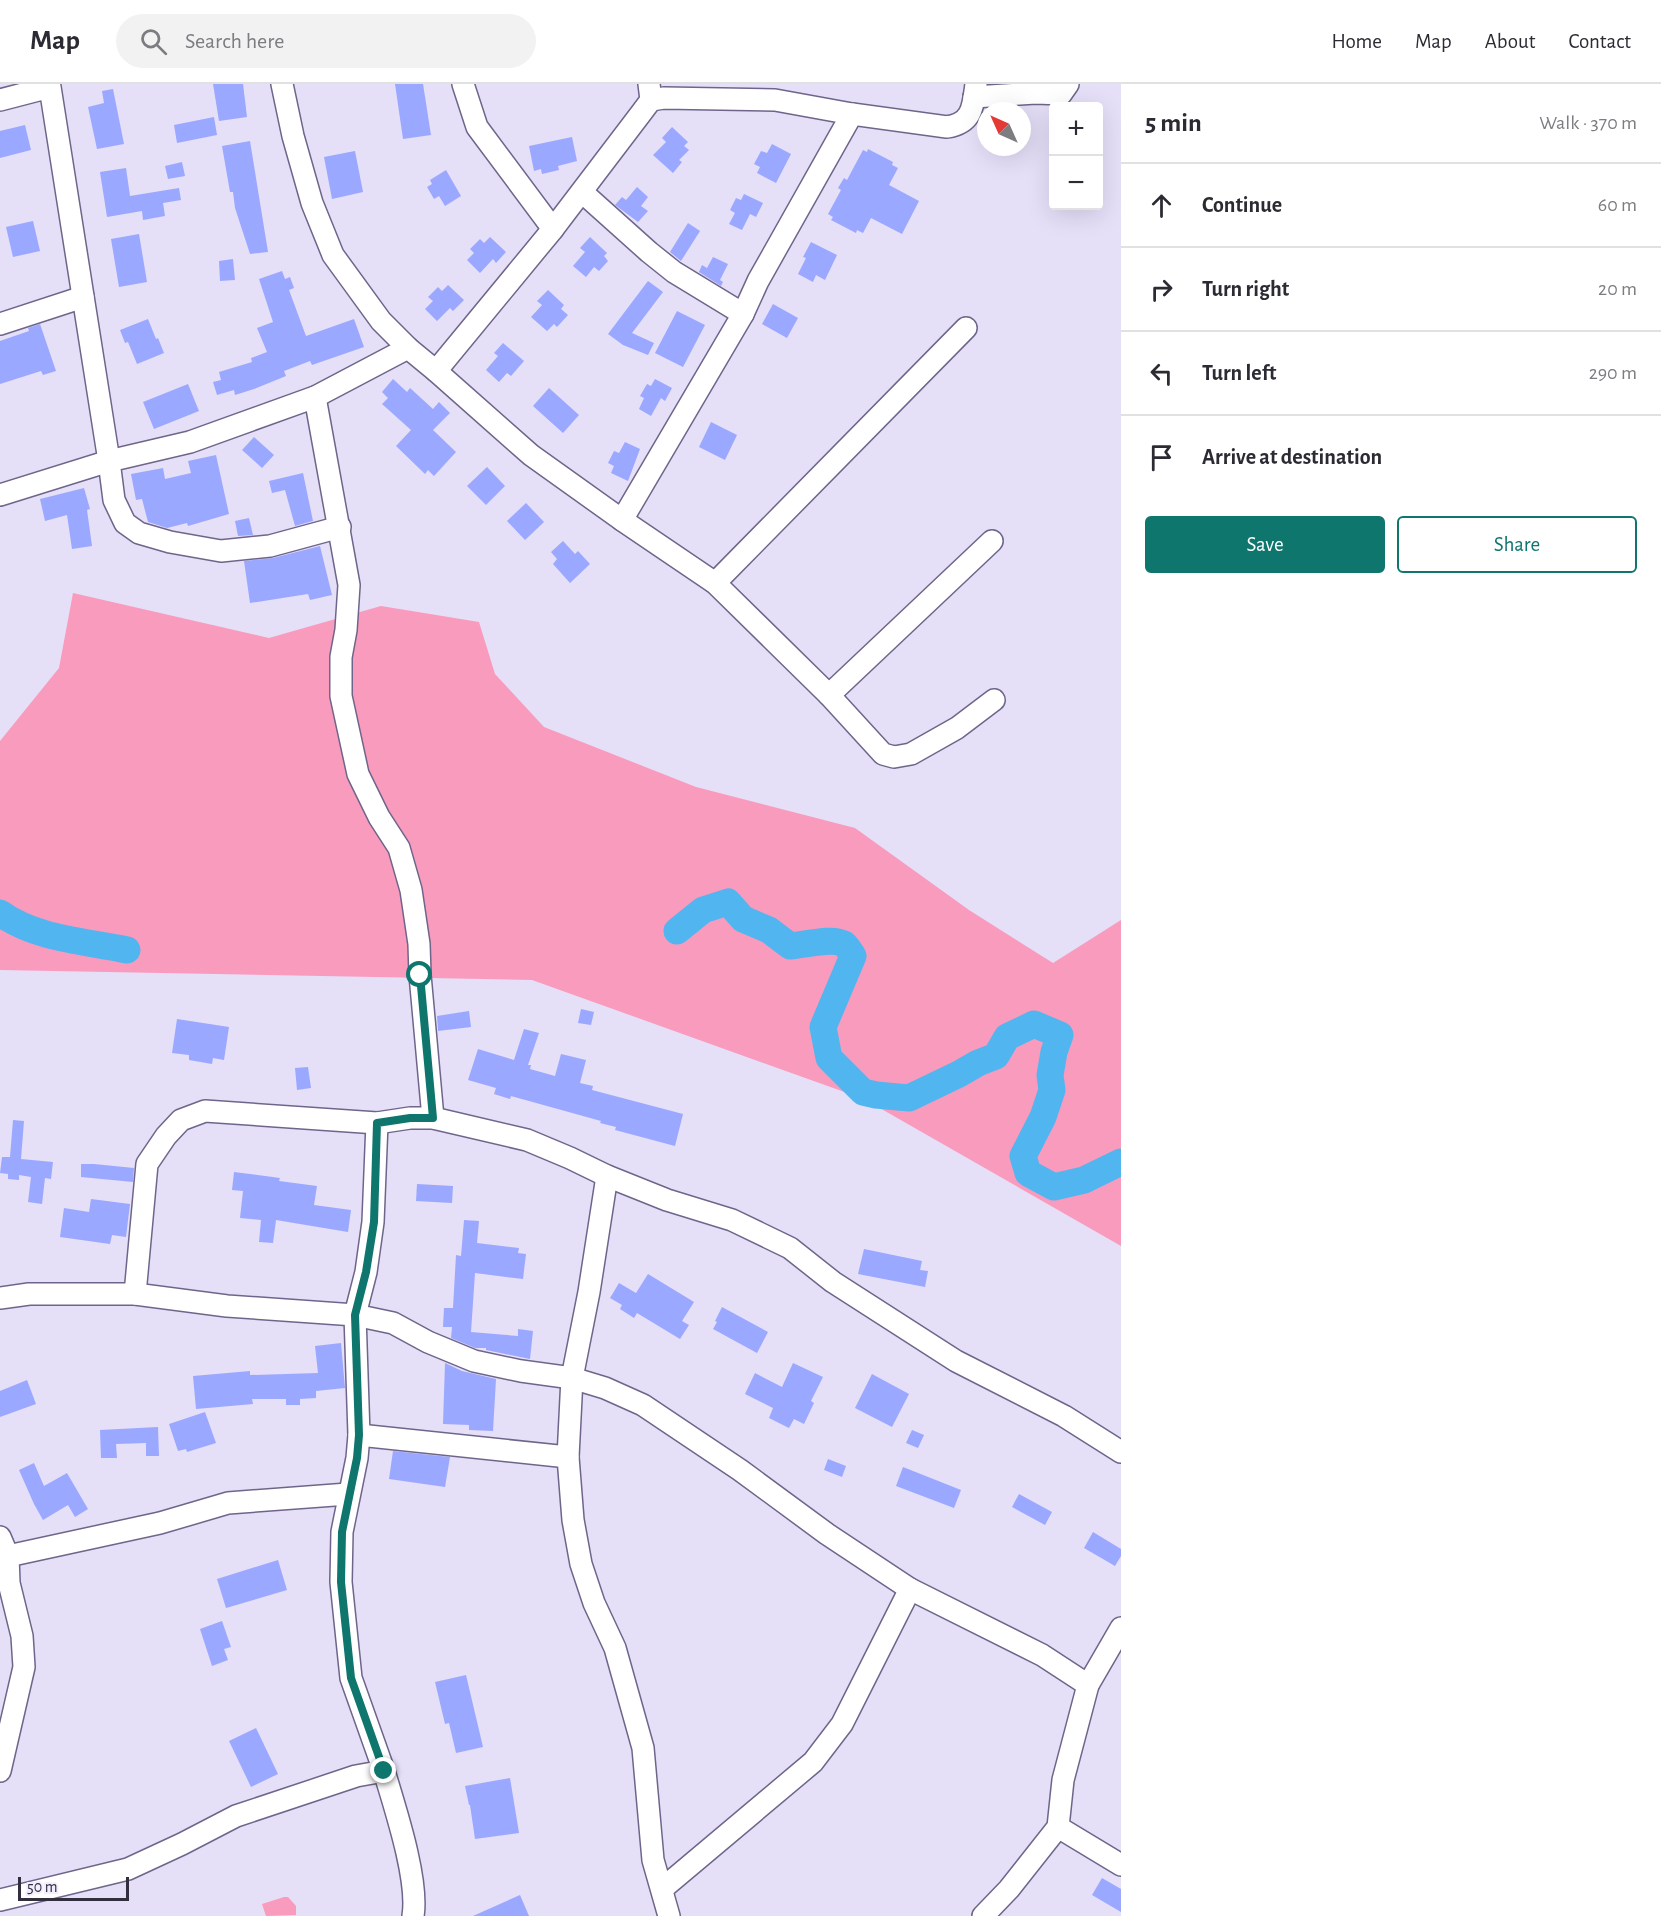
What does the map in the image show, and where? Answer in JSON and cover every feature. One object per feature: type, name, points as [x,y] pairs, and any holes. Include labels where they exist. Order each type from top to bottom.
[{"type":"street","points":[[282,84],[293,136],[312,203],[333,255],[381,321],[408,348],[531,455],[622,520],[715,582],[829,695],[883,754],[894,758],[911,754],[957,728],[994,700]]},
{"type":"street","points":[[463,84],[477,127],[553,229]]},
{"type":"street","points":[[436,370],[582,192],[650,92],[664,98],[776,92],[852,114],[946,127],[955,126],[968,117],[973,107],[975,91],[1061,94],[1068,84]]},
{"type":"street","points":[[0,100],[52,85],[114,500],[125,523],[139,533],[170,542],[221,551],[270,546],[340,527]]},
{"type":"street","points":[[622,520],[743,314],[763,271],[852,114]]},
{"type":"street","points":[[582,192],[674,272],[743,314]]},
{"type":"street","points":[[0,324],[83,297]]},
{"type":"street","points":[[715,582],[966,328]]},
{"type":"street","points":[[0,495],[109,461],[190,442],[315,397],[408,348]]},
{"type":"street","points":[[315,397],[349,585],[346,630],[341,657],[341,696],[358,774],[379,817],[399,848],[411,890],[419,944],[433,1118]]},
{"type":"street","points":[[829,695],[992,541]]},
{"type":"street","points":[[135,1294],[147,1164],[166,1136],[181,1120],[205,1111],[377,1123],[410,1118],[433,1118],[527,1140],[667,1200],[732,1220],[790,1248],[843,1288],[956,1361],[1064,1416],[1121,1452]]},
{"type":"street","points":[[377,1123],[374,1222],[366,1272],[355,1315],[359,1435],[357,1458],[342,1532],[341,1582],[351,1678],[384,1771],[394,1807],[413,1887],[413,1916]]},
{"type":"street","points":[[607,1176],[589,1292],[572,1378],[568,1457],[573,1520],[581,1564],[594,1603],[615,1648],[643,1748],[653,1860],[669,1916]]},
{"type":"street","points":[[0,1298],[29,1294],[135,1294],[227,1306],[355,1315],[393,1323],[428,1342],[474,1361],[521,1371],[572,1378],[605,1388],[643,1406],[740,1470],[827,1534],[910,1589],[1042,1655],[1088,1685]]},
{"type":"street","points":[[359,1435],[568,1457]]},
{"type":"street","points":[[0,1771],[24,1667],[22,1636],[9,1582],[4,1546],[159,1523],[228,1503],[348,1494]]},
{"type":"street","points":[[662,1889],[813,1762],[842,1724],[910,1589]]},
{"type":"street","points":[[983,1916],[1009,1888],[1058,1827],[1063,1780],[1088,1685],[1121,1629]]},
{"type":"street","points":[[0,1900],[128,1869],[236,1816],[357,1776],[384,1771]]},
{"type":"street","points":[[1058,1827],[1121,1865]]},
{"type":"shaded area","points":[[73,593],[269,638],[381,606],[479,622],[495,674],[544,727],[696,787],[855,828],[969,910],[1053,963],[1121,920],[1121,1246],[864,1099],[532,980],[0,970],[0,741],[59,668]]},
{"type":"shaded area","points":[[288,1897],[296,1906],[296,1915],[266,1916],[262,1904]]},
{"type":"building","points":[[213,84],[243,84],[247,117],[219,121]]},
{"type":"building","points":[[395,84],[423,84],[431,135],[403,139]]},
{"type":"building","points":[[113,89],[124,144],[97,149],[88,107],[104,103],[102,91]]},
{"type":"building","points":[[214,117],[217,135],[177,143],[174,125]]},
{"type":"building","points":[[25,125],[31,150],[0,158],[0,131]]},
{"type":"building","points":[[672,127],[688,142],[684,146],[689,150],[679,160],[682,162],[673,173],[653,155],[666,142],[662,138]]},
{"type":"building","points":[[572,137],[577,161],[558,166],[559,170],[542,174],[541,169],[534,171],[529,146]]},
{"type":"building","points":[[250,141],[268,252],[250,254],[235,208],[233,192],[230,192],[222,146]]},
{"type":"building","points":[[772,144],[791,154],[776,183],[757,173],[760,167],[754,164],[761,151],[767,153]]},
{"type":"building","points":[[868,149],[893,162],[892,165],[898,168],[889,185],[919,201],[902,234],[871,218],[863,233],[857,230],[856,233],[831,220],[833,217],[828,214],[841,190],[838,188],[844,178],[847,180],[863,150],[867,152]]},
{"type":"building","points":[[355,151],[363,192],[332,199],[324,157]]},
{"type":"building","points":[[182,162],[185,176],[168,179],[165,166]]},
{"type":"building","points":[[126,168],[130,196],[179,188],[181,200],[163,203],[165,216],[143,220],[142,211],[107,217],[100,172]]},
{"type":"building","points":[[446,170],[461,196],[445,206],[439,196],[434,199],[427,187],[432,184],[430,180]]},
{"type":"building","points":[[637,187],[648,197],[641,206],[648,211],[638,222],[615,205],[622,197],[626,200]]},
{"type":"building","points":[[744,194],[763,203],[756,217],[750,214],[742,230],[729,224],[735,213],[730,210],[736,198],[741,200]]},
{"type":"building","points":[[33,221],[40,251],[13,257],[6,227]]},
{"type":"building","points":[[688,223],[700,231],[681,261],[670,252]]},
{"type":"building","points":[[139,234],[147,282],[119,287],[111,239]]},
{"type":"building","points":[[490,237],[506,252],[496,263],[493,259],[480,273],[467,260],[474,253],[470,249],[480,239],[484,243]]},
{"type":"building","points":[[590,237],[607,253],[604,256],[608,261],[599,271],[594,267],[586,277],[573,266],[585,252],[580,248]]},
{"type":"building","points":[[811,242],[837,255],[825,280],[816,275],[813,282],[798,274]]},
{"type":"building","points":[[713,257],[728,264],[720,280],[723,282],[721,286],[699,272],[702,265],[707,268]]},
{"type":"building","points":[[233,259],[235,280],[220,281],[219,261]]},
{"type":"building","points":[[282,271],[285,279],[290,277],[294,288],[289,290],[306,336],[354,319],[364,347],[312,365],[310,361],[284,371],[286,376],[254,389],[235,395],[234,390],[217,395],[213,382],[221,380],[219,372],[252,362],[251,358],[267,352],[257,328],[273,322],[259,279]]},
{"type":"building","points":[[648,281],[663,292],[632,333],[654,343],[648,355],[623,345],[608,334]]},
{"type":"building","points":[[448,285],[464,300],[453,311],[450,308],[437,321],[425,309],[433,301],[428,297],[438,287],[442,291]]},
{"type":"building","points":[[548,290],[564,305],[561,309],[568,315],[557,327],[554,324],[547,331],[531,317],[542,305],[537,301]]},
{"type":"building","points":[[773,304],[798,318],[787,338],[762,324]]},
{"type":"building","points":[[677,311],[705,325],[683,367],[655,353]]},
{"type":"building","points":[[148,319],[164,353],[137,364],[120,330]]},
{"type":"building","points":[[40,324],[56,371],[43,375],[41,371],[0,384],[0,341],[29,331],[28,328]]},
{"type":"building","points":[[503,343],[524,361],[511,376],[507,373],[499,382],[486,370],[498,356],[494,353]]},
{"type":"building","points":[[393,379],[407,392],[410,388],[433,409],[439,402],[450,413],[433,430],[456,452],[434,476],[428,470],[425,474],[396,446],[411,430],[382,404],[388,398],[382,392]]},
{"type":"building","points":[[655,379],[672,388],[665,401],[661,398],[651,416],[639,409],[644,398],[640,396],[647,384],[651,386]]},
{"type":"building","points":[[188,384],[199,411],[154,429],[143,402]]},
{"type":"building","points":[[549,388],[579,415],[563,433],[533,406]]},
{"type":"building","points":[[711,422],[737,435],[725,460],[699,447]]},
{"type":"building","points":[[254,437],[274,455],[262,468],[242,450]]},
{"type":"building","points":[[625,442],[640,449],[628,481],[611,473],[614,466],[608,463],[614,451],[619,453]]},
{"type":"building","points":[[216,455],[229,514],[188,526],[187,523],[167,528],[148,522],[142,499],[136,500],[131,474],[163,468],[165,479],[191,473],[188,461]]},
{"type":"building","points":[[487,467],[505,486],[486,505],[467,486]]},
{"type":"building","points":[[303,473],[313,521],[295,526],[285,490],[272,493],[269,481]]},
{"type":"building","points":[[84,488],[90,509],[87,510],[92,546],[72,549],[67,515],[45,521],[40,499]]},
{"type":"building","points":[[526,503],[544,522],[525,540],[507,521]]},
{"type":"building","points":[[249,518],[253,535],[238,536],[235,521]]},
{"type":"building","points":[[563,541],[575,554],[578,551],[590,564],[570,583],[553,564],[557,559],[551,552]]},
{"type":"building","points":[[320,546],[332,595],[310,600],[308,594],[250,603],[244,561],[273,558]]},
{"type":"building","points":[[581,1009],[594,1012],[591,1025],[578,1023]]},
{"type":"building","points":[[469,1011],[471,1027],[438,1031],[437,1016]]},
{"type":"building","points":[[177,1019],[229,1027],[224,1060],[213,1058],[212,1064],[189,1060],[189,1055],[172,1053]]},
{"type":"building","points":[[524,1029],[539,1033],[528,1065],[531,1065],[530,1069],[555,1076],[561,1054],[586,1060],[580,1083],[593,1086],[592,1090],[683,1114],[675,1146],[615,1130],[616,1127],[600,1123],[601,1121],[511,1096],[510,1099],[494,1094],[496,1088],[468,1080],[478,1049],[514,1060]]},
{"type":"building","points":[[308,1067],[311,1088],[297,1090],[295,1068]]},
{"type":"building","points":[[13,1120],[24,1121],[21,1159],[53,1162],[51,1179],[45,1178],[42,1204],[28,1202],[31,1177],[19,1175],[19,1180],[8,1179],[8,1174],[0,1173],[2,1157],[10,1157]]},
{"type":"building","points":[[81,1164],[134,1168],[133,1182],[81,1177]]},
{"type":"building","points":[[234,1172],[317,1186],[314,1205],[351,1210],[348,1232],[276,1220],[273,1243],[259,1242],[261,1220],[240,1218],[243,1191],[232,1190]]},
{"type":"building","points":[[417,1184],[453,1186],[452,1203],[416,1201]]},
{"type":"building","points":[[91,1199],[130,1204],[126,1237],[112,1235],[110,1244],[60,1237],[64,1208],[89,1212]]},
{"type":"building","points":[[464,1220],[479,1221],[477,1243],[519,1248],[518,1253],[526,1254],[523,1279],[475,1273],[471,1332],[518,1336],[518,1329],[533,1331],[530,1359],[486,1350],[486,1348],[475,1348],[451,1338],[452,1327],[443,1327],[444,1308],[453,1308],[456,1255],[461,1256]]},
{"type":"building","points":[[864,1249],[922,1261],[920,1270],[928,1271],[925,1287],[858,1274]]},
{"type":"building","points":[[648,1274],[694,1302],[682,1321],[689,1325],[680,1339],[637,1313],[634,1318],[620,1309],[622,1305],[610,1298],[619,1283],[636,1293]]},
{"type":"building","points":[[722,1307],[768,1332],[757,1353],[713,1329]]},
{"type":"building","points":[[341,1343],[345,1388],[316,1391],[316,1398],[300,1399],[300,1405],[286,1405],[286,1399],[252,1399],[253,1404],[196,1409],[193,1376],[250,1371],[250,1375],[318,1373],[315,1346]]},
{"type":"building","points":[[445,1363],[462,1371],[496,1379],[493,1431],[469,1430],[469,1425],[443,1424]]},
{"type":"building","points":[[793,1363],[823,1377],[811,1401],[814,1403],[804,1424],[794,1419],[789,1428],[769,1418],[773,1408],[745,1394],[755,1373],[782,1387]]},
{"type":"building","points":[[872,1374],[909,1394],[892,1427],[855,1408]]},
{"type":"building","points":[[27,1380],[36,1404],[0,1417],[0,1391]]},
{"type":"building","points":[[205,1412],[216,1443],[187,1452],[186,1449],[178,1451],[169,1424]]},
{"type":"building","points":[[158,1427],[159,1456],[146,1456],[146,1443],[116,1444],[117,1458],[101,1458],[100,1430]]},
{"type":"building","points":[[912,1430],[924,1435],[918,1448],[906,1443]]},
{"type":"building","points":[[393,1451],[450,1457],[445,1487],[389,1479]]},
{"type":"building","points":[[828,1459],[846,1466],[842,1477],[824,1470]]},
{"type":"building","points":[[34,1463],[44,1486],[67,1473],[88,1509],[75,1517],[68,1505],[43,1520],[19,1470]]},
{"type":"building","points":[[903,1467],[961,1490],[954,1508],[896,1486]]},
{"type":"building","points":[[1019,1494],[1052,1512],[1045,1525],[1012,1507]]},
{"type":"building","points":[[1093,1532],[1121,1549],[1121,1556],[1115,1566],[1084,1548]]},
{"type":"building","points":[[278,1560],[287,1590],[226,1608],[217,1579]]},
{"type":"building","points":[[222,1621],[231,1647],[224,1649],[228,1660],[212,1666],[200,1629]]},
{"type":"building","points":[[466,1675],[483,1747],[456,1753],[449,1723],[445,1724],[435,1682]]},
{"type":"building","points":[[256,1728],[278,1774],[251,1787],[229,1741]]},
{"type":"building","points":[[510,1778],[519,1833],[475,1839],[465,1786]]},
{"type":"building","points":[[1102,1878],[1121,1889],[1121,1912],[1092,1895]]},
{"type":"building","points":[[520,1895],[529,1916],[473,1916]]},
{"type":"waterway","points":[[677,931],[703,910],[728,902],[743,919],[769,930],[790,946],[826,941],[845,945],[853,956],[823,1027],[829,1058],[863,1092],[909,1098],[996,1056],[1007,1037],[1034,1024],[1060,1035],[1050,1075],[1052,1090],[1043,1117],[1023,1156],[1028,1173],[1054,1187],[1084,1180],[1121,1162]]},
{"type":"waterway","points":[[0,913],[14,922],[45,934],[127,950]]},
{"type":"route","points":[[384,1771],[351,1678],[341,1582],[342,1532],[357,1458],[359,1435],[355,1315],[366,1272],[374,1222],[377,1123],[410,1118],[433,1118],[420,975]]}]
